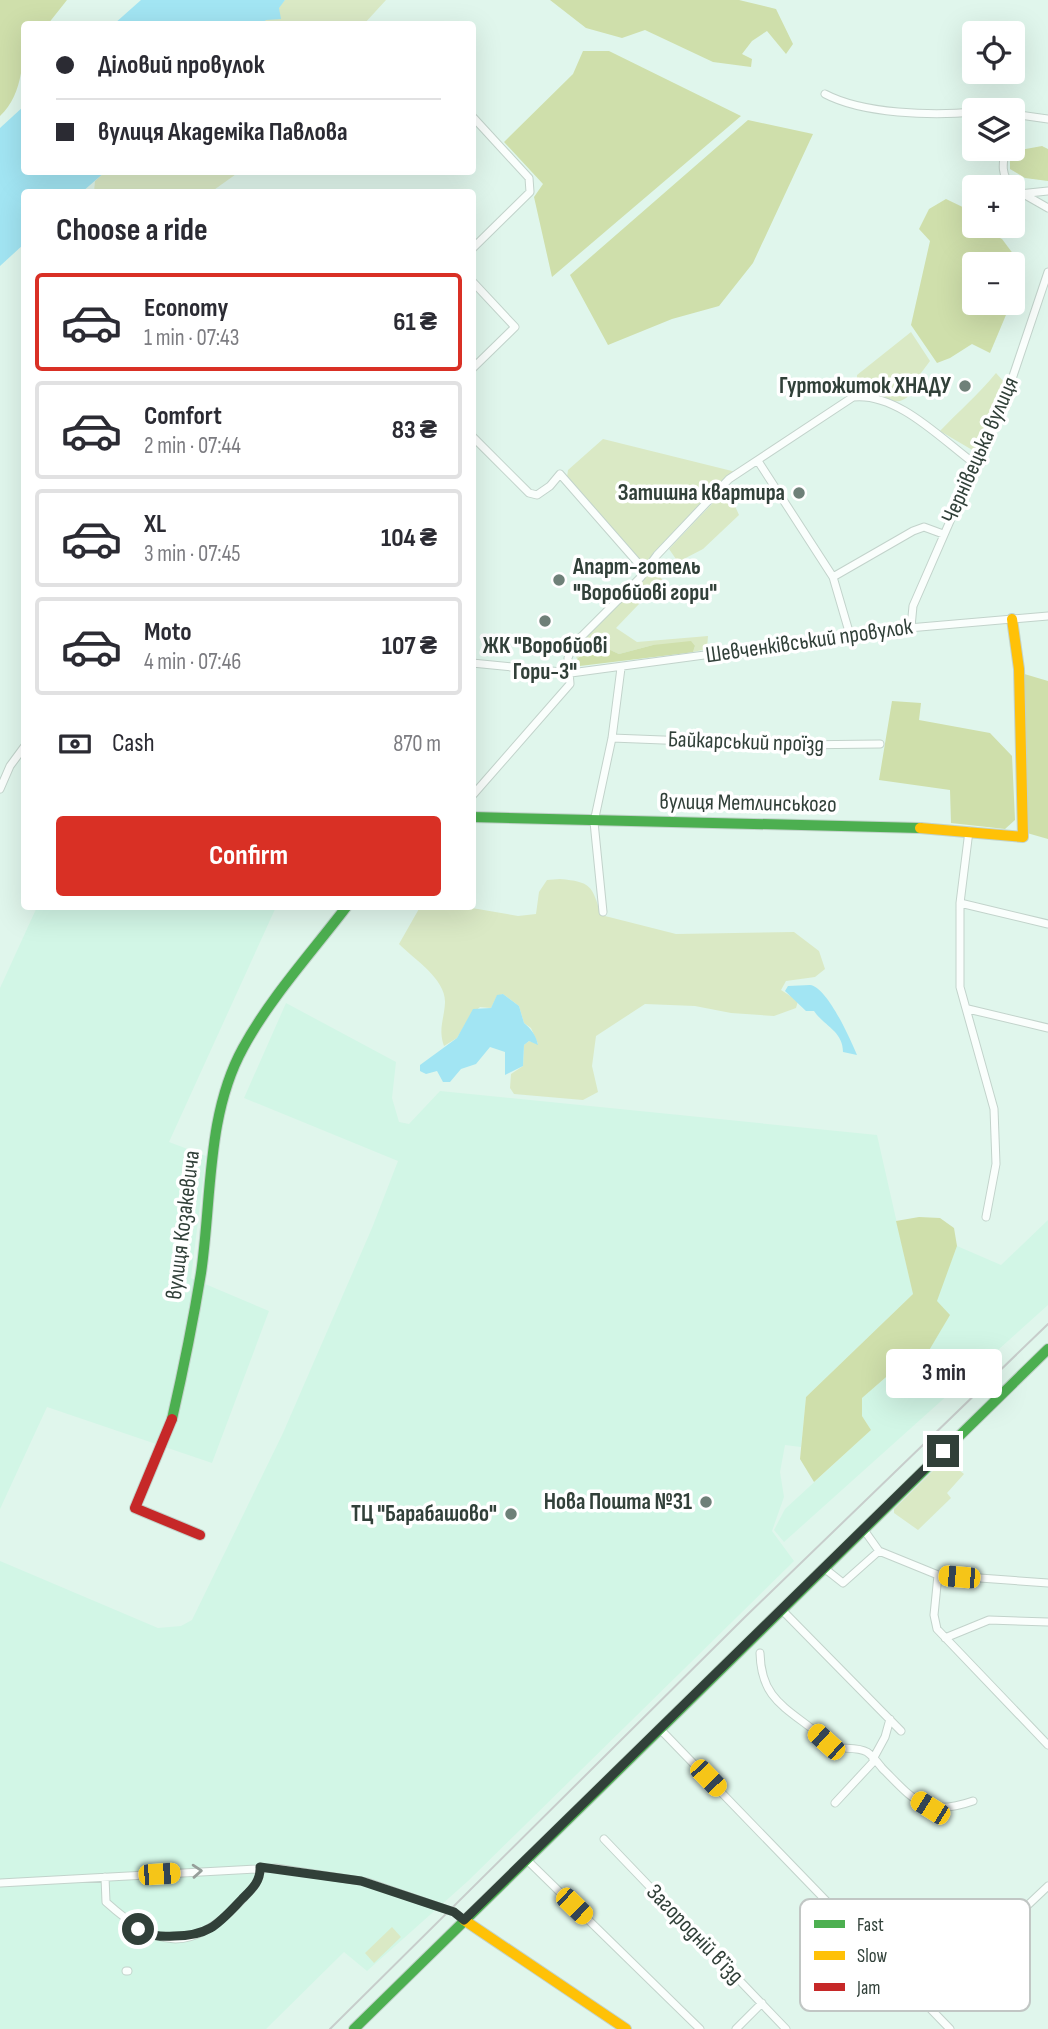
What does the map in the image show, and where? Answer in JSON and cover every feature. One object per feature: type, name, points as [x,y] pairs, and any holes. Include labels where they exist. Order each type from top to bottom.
[{"type":"street","points":[[825,94],[844,104],[855,106],[962,113]]},
{"type":"street","points":[[1025,116],[1048,119]]},
{"type":"street","points":[[476,120],[529,178],[531,185],[530,192],[476,244]]},
{"type":"street","points":[[1025,190],[1048,191]]},
{"type":"street","points":[[1025,195],[1048,208]]},
{"type":"street","name":"Чернівецька вулиця","points":[[911,627],[913,606],[1012,379],[1048,272]]},
{"type":"street","points":[[476,285],[515,327],[476,365]]},
{"type":"street","points":[[476,791],[570,684],[568,658],[572,645],[643,574],[657,555],[729,479],[853,397],[878,398],[913,418],[975,464]]},
{"type":"street","points":[[476,440],[530,493],[537,495],[550,486],[560,474],[643,574]]},
{"type":"street","points":[[758,461],[833,577],[850,635]]},
{"type":"street","points":[[833,577],[913,531],[924,527],[943,534]]},
{"type":"street","name":"Шевченківський провулок","points":[[476,663],[571,673],[911,627],[1048,616]]},
{"type":"street","name":"вулиця Метлинського","points":[[476,817],[594,822],[778,822],[969,831],[1023,837],[1019,669],[1012,619]]},
{"type":"street","points":[[603,912],[594,822],[612,738],[621,668]]},
{"type":"street","name":"Байкарський проїзд","points":[[612,738],[793,745],[880,744]]},
{"type":"street","points":[[0,789],[10,766],[21,751]]},
{"type":"street","points":[[969,831],[960,903],[960,987],[994,1109],[997,1136],[995,1175],[986,1217]]},
{"type":"street","points":[[960,903],[1048,924]]},
{"type":"street","name":"вулиця Козакевича","points":[[200,1535],[135,1508],[169,1432],[183,1370],[201,1272],[218,1122],[243,1048],[345,910]]},
{"type":"street","points":[[968,1009],[1048,1028]]},
{"type":"street","points":[[354,2029],[1048,1349]]},
{"type":"street","points":[[864,1530],[879,1551],[937,1575],[1048,1583]]},
{"type":"street","points":[[824,1568],[843,1583],[879,1551]]},
{"type":"street","points":[[937,1575],[934,1621],[945,1638],[1048,1745]]},
{"type":"street","points":[[781,1609],[901,1731]]},
{"type":"street","points":[[945,1638],[989,1620],[1048,1622]]},
{"type":"street","points":[[760,1653],[760,1677],[789,1714],[810,1727],[830,1745],[866,1752],[912,1797],[930,1808],[953,1808],[973,1801]]},
{"type":"street","points":[[835,1803],[874,1759],[890,1719]]},
{"type":"street","points":[[659,1728],[824,1899]]},
{"type":"street","name":"Загородній вʼїзд","points":[[604,1839],[786,2029]]},
{"type":"street","points":[[526,1860],[700,2029]]},
{"type":"street","points":[[105,1877],[106,1902],[133,1926],[155,1936],[192,1936],[210,1930],[230,1912],[259,1880],[260,1867]]},
{"type":"street","points":[[0,1883],[260,1867],[367,1882],[454,1912],[626,2029]]},
{"type":"street","points":[[1030,1903],[1048,1886]]},
{"type":"street","points":[[736,2029],[762,2003]]},
{"type":"street","points":[[933,2011],[950,2029]]},
{"type":"shaded area","points":[[285,0],[386,0],[367,21],[264,21]]},
{"type":"shaded area","points":[[102,175],[235,175],[215,189],[94,189],[95,181]]},
{"type":"shaded area","points":[[911,332],[930,361],[921,373],[920,385],[903,400],[895,401],[857,384],[857,375]]},
{"type":"shaded area","points":[[996,373],[1005,383],[974,451],[940,431]]},
{"type":"shaded area","points":[[603,439],[736,472],[727,477],[653,553],[645,567],[567,477],[568,470]]},
{"type":"shaded area","points":[[727,488],[739,515],[703,549],[678,562],[669,549]]},
{"type":"shaded area","points":[[662,559],[669,567],[659,573],[662,580],[616,628],[637,642],[708,636],[707,649],[693,652],[695,646],[653,645],[619,654],[596,648],[586,651],[577,659],[573,650]]},
{"type":"shaded area","points":[[547,880],[578,882],[589,887],[601,915],[676,934],[794,932],[819,951],[825,969],[815,977],[786,981],[781,990],[798,1001],[796,1008],[774,1016],[731,1013],[695,1006],[645,1004],[596,1036],[592,1066],[598,1092],[583,1100],[514,1094],[510,1088],[511,1074],[523,1066],[524,1045],[529,1041],[538,1044],[531,1028],[524,1023],[519,1006],[503,994],[497,996],[491,1008],[480,1007],[470,1016],[457,1038],[444,1046],[441,1029],[444,994],[428,970],[399,944],[418,910],[476,909],[518,916],[536,914],[539,892]]},
{"type":"shaded area","points":[[36,910],[275,910],[169,1142],[206,1156],[191,1278],[269,1311],[212,1463],[47,1407],[0,1509],[0,988]]},
{"type":"shaded area","name":"ТЦ \"Барабашово\"","points":[[286,1003],[396,1062],[392,1098],[399,1122],[409,1124],[440,1091],[877,1135],[913,1294],[806,1397],[801,1447],[785,1445],[780,1472],[784,1497],[772,1531],[794,1561],[468,1881],[367,1971],[344,1952],[266,2029],[0,2029],[0,1561],[158,1628],[181,1626],[192,1620],[283,1433],[372,1228],[398,1161],[244,1098]]},
{"type":"shaded area","points":[[1048,1220],[1048,1305],[784,1542],[774,1530],[785,1509],[871,1430],[862,1416],[862,1398],[908,1358],[918,1368],[949,1316],[936,1301],[957,1246],[1001,1265]]},
{"type":"shaded area","points":[[945,1459],[964,1474],[947,1493],[951,1498],[918,1530],[894,1513],[894,1509]]},
{"type":"shaded area","points":[[392,1927],[401,1937],[374,1963],[365,1953]]},
{"type":"green space","points":[[0,0],[67,0],[50,21],[21,21],[21,73],[14,97],[0,116]]},
{"type":"green space","points":[[550,0],[739,0],[776,9],[793,44],[786,54],[767,31],[752,41],[742,54],[752,59],[751,67],[713,62],[645,30],[622,38],[586,28]]},
{"type":"green space","points":[[583,51],[609,51],[741,116],[552,277],[534,197],[543,184],[504,142],[573,74]]},
{"type":"green space","points":[[748,120],[813,134],[753,263],[719,306],[672,319],[608,345],[570,275]]},
{"type":"green space","points":[[1042,146],[1048,149],[1048,181],[1025,178],[1025,175],[1010,169],[1010,161],[1025,161],[1025,149]]},
{"type":"green space","points":[[946,199],[962,207],[962,238],[1000,238],[1012,252],[962,252],[962,315],[1006,315],[990,353],[972,344],[937,363],[911,325],[930,241],[919,229],[929,209]]},
{"type":"green space","points":[[603,638],[610,640],[608,649],[619,654],[653,645],[691,641],[695,646],[693,652],[580,666],[577,659]]},
{"type":"green space","points":[[1021,673],[1048,681],[1048,839],[1027,833]]},
{"type":"green space","points":[[892,701],[921,703],[919,720],[990,733],[1012,756],[1015,820],[1005,829],[951,823],[950,790],[879,780]]},
{"type":"green space","points":[[919,1217],[940,1218],[954,1228],[957,1246],[937,1301],[950,1315],[918,1369],[908,1358],[862,1398],[862,1416],[871,1430],[814,1482],[800,1459],[806,1397],[913,1294],[896,1221]]},
{"type":"water","points":[[141,0],[285,0],[279,8],[281,19],[117,21]]},
{"type":"water","points":[[21,109],[21,175],[102,175],[85,189],[21,189],[21,247],[0,266],[0,128]]},
{"type":"water","points":[[810,985],[824,994],[844,1026],[857,1055],[843,1052],[840,1039],[832,1029],[814,1011],[806,1011],[785,991],[788,986]]},
{"type":"water","points":[[503,994],[519,1006],[524,1023],[537,1041],[538,1045],[529,1041],[524,1045],[523,1066],[505,1075],[505,1052],[490,1047],[476,1064],[461,1069],[450,1082],[443,1082],[437,1071],[426,1074],[420,1071],[420,1065],[457,1038],[473,1009],[491,1008],[497,995]]},
{"type":"tram line","points":[[330,2029],[744,1618],[1048,1324]]},
{"type":"traffic: fast","points":[[476,817],[920,828]]},
{"type":"traffic: fast","points":[[172,1419],[201,1273],[216,1129],[231,1074],[243,1048],[266,1011],[344,910]]},
{"type":"traffic: fast","points":[[354,2029],[1048,1349]]},
{"type":"traffic: slow","points":[[920,828],[1023,837],[1019,669],[1012,619]]},
{"type":"traffic: slow","points":[[464,1920],[626,2029]]},
{"type":"traffic: jam","points":[[172,1419],[135,1508],[200,1535]]},
{"type":"place","name":"Гуртожиток ХНАДУ","points":[[965,386]]},
{"type":"place","name":"Затишна квартира","points":[[799,493]]},
{"type":"place","name":"Апарт-готель \"Воробйові гори\"","points":[[559,580]]},
{"type":"place","name":"ЖК \"Воробйові Гори-3\"","points":[[545,621]]},
{"type":"place","name":"Нова Пошта №31","points":[[706,1502]]},
{"type":"place","name":"ТЦ \"Барабашово\"","points":[[511,1514]]},
{"type":"route","points":[[138,1929],[155,1936],[192,1936],[205,1933],[218,1924],[253,1887],[260,1877],[260,1867],[367,1882],[454,1912],[464,1920],[943,1451]]}]
